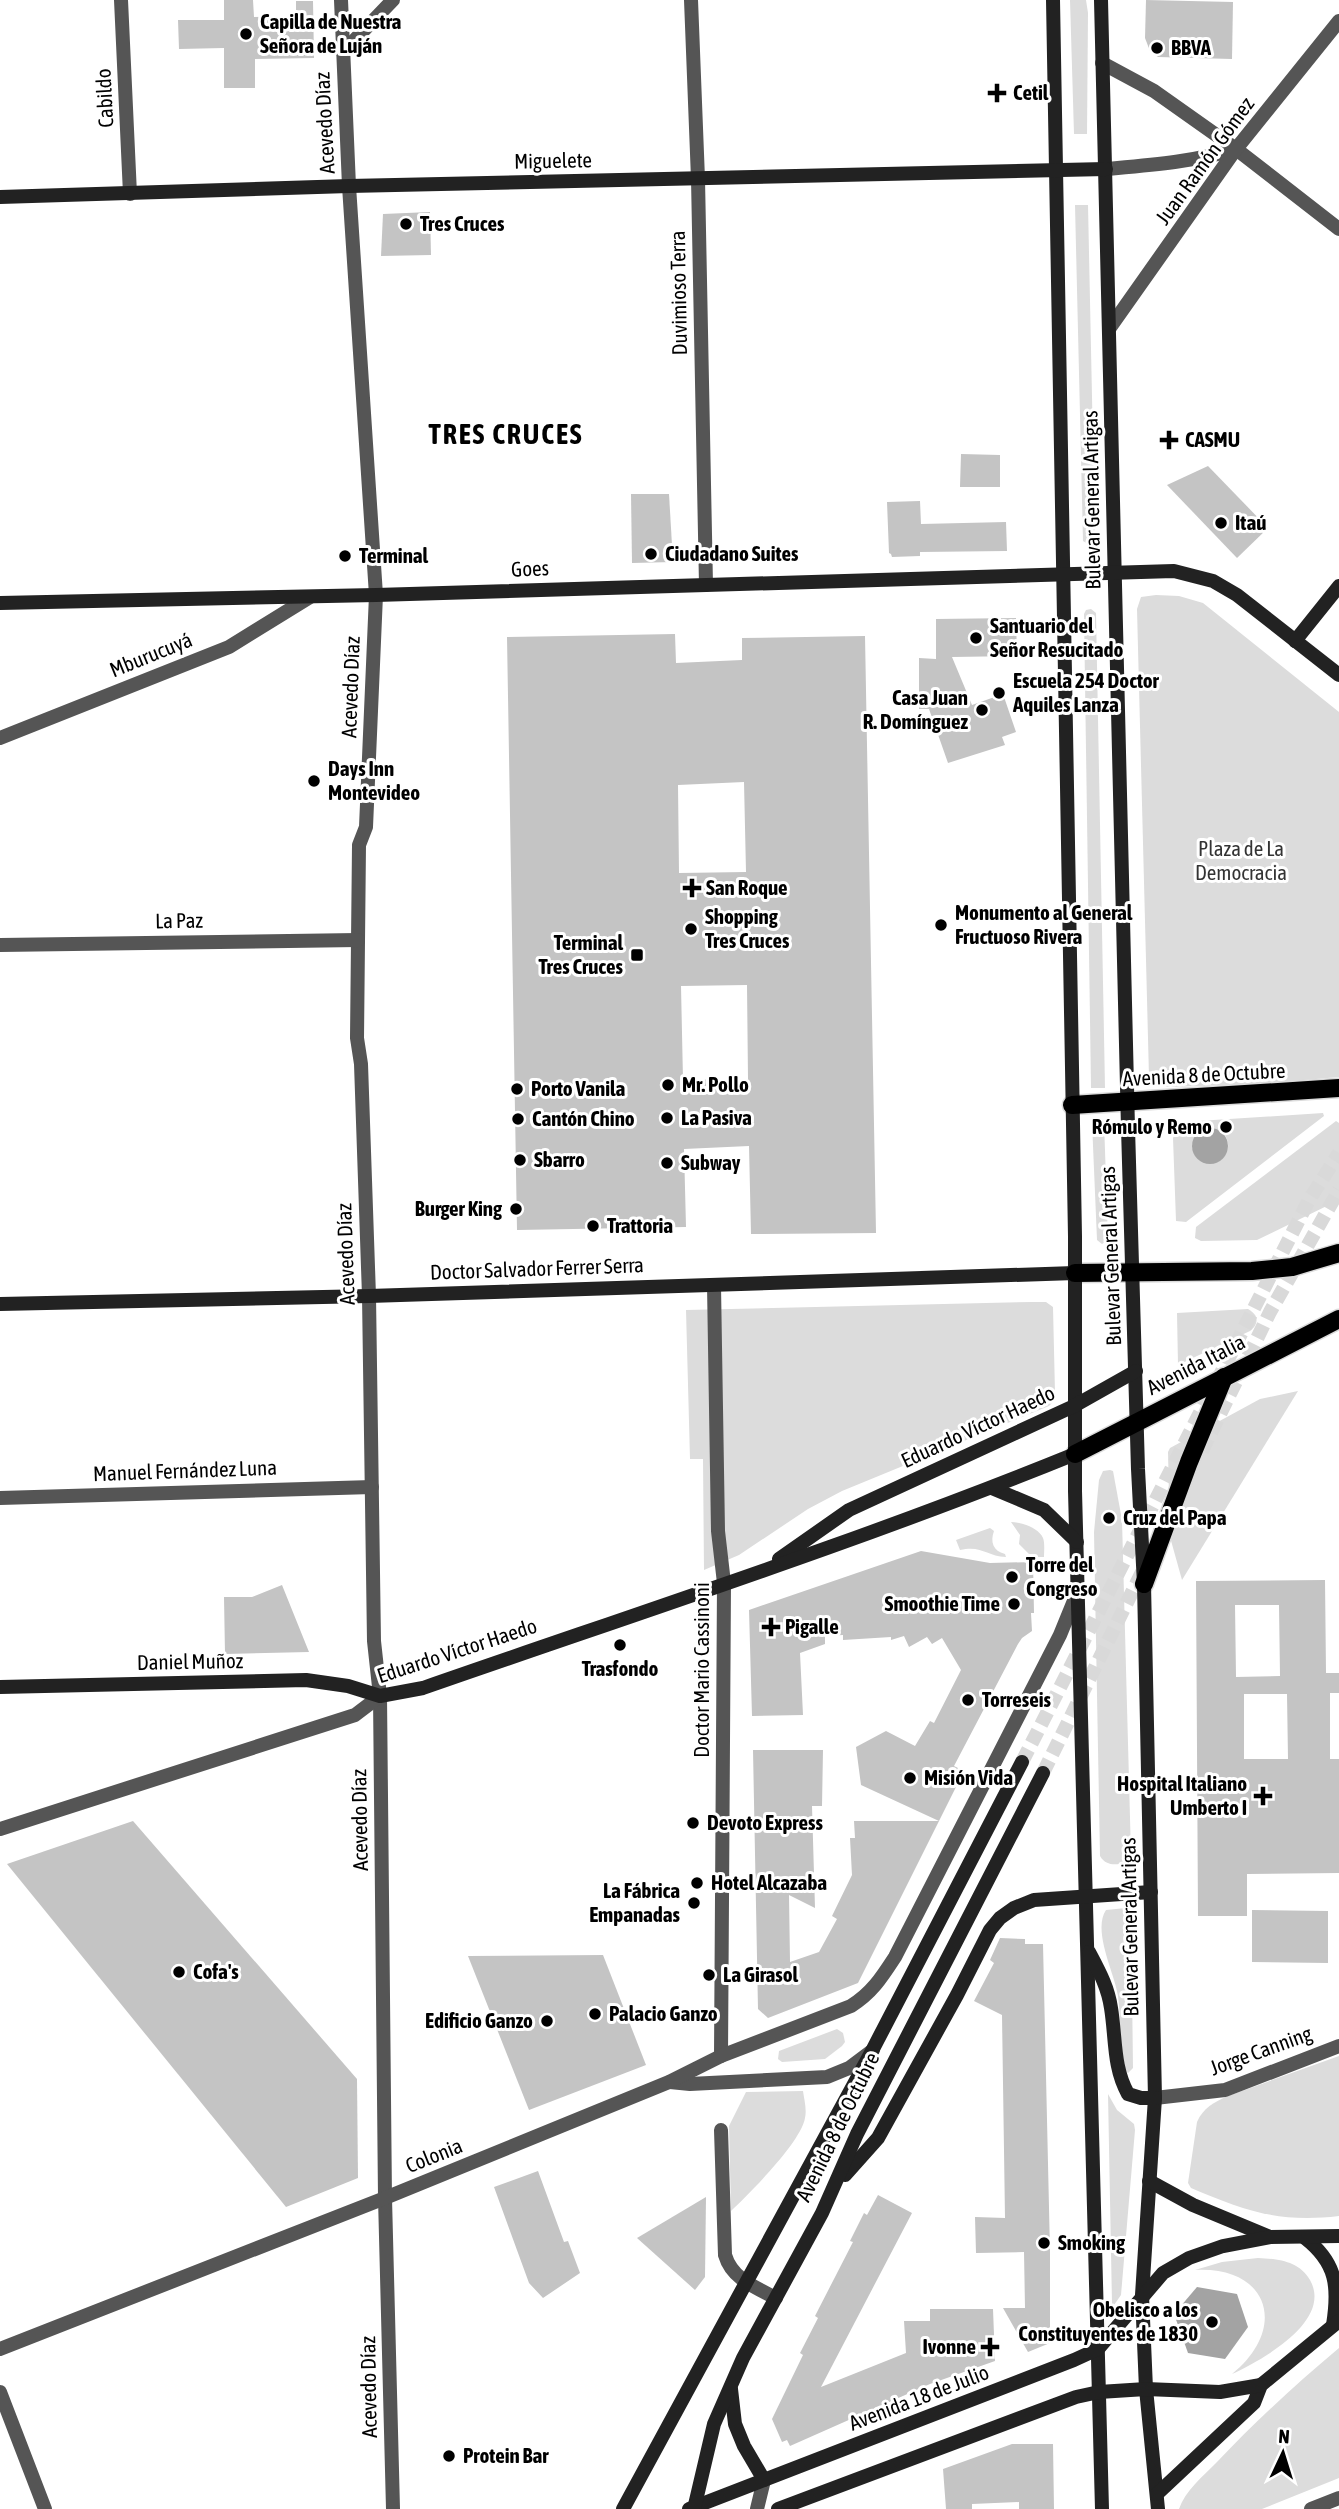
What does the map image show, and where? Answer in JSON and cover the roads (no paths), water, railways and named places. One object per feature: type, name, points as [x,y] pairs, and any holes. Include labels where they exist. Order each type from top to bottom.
[{"type":"main road","name":"Bulevar General Artigas","points":[[1053,0],[1075,1273],[1074,1406],[1102,2509]]},
{"type":"main road","name":"Bulevar General Artigas","points":[[1101,0],[1127,1102],[1134,1272],[1136,1421],[1144,1584],[1155,2098],[1142,2295],[1146,2389],[1157,2502]]},
{"type":"main road","name":"Miguelete","points":[[0,197],[349,186],[1106,169]]},
{"type":"main road","name":"Goes","points":[[0,603],[310,597],[1174,571],[1213,581],[1237,595],[1339,675]]},
{"type":"main road","points":[[1295,641],[1339,586]]},
{"type":"main road","name":"Avenida 8 de Octubre","points":[[1072,1105],[1339,1088]]},
{"type":"main road","points":[[1075,1273],[1292,1267],[1339,1253]]},
{"type":"main road","name":"Doctor Salvador Ferrer Serra","points":[[0,1304],[369,1296],[1075,1273]]},
{"type":"main road","name":"Avenida Italia","points":[[1075,1454],[1339,1319]]},
{"type":"main road","name":"Eduardo Víctor Haedo","points":[[769,1567],[849,1510],[1074,1406],[1136,1371]]},
{"type":"main road","points":[[1144,1584],[1224,1377]]},
{"type":"main road","name":"Eduardo Víctor Haedo","points":[[380,1696],[423,1688],[992,1488],[1075,1454]]},
{"type":"main road","points":[[992,1488],[1044,1510],[1077,1542]]},
{"type":"main road","name":"Daniel Muñoz","points":[[0,1687],[306,1680],[348,1686],[380,1696]]},
{"type":"main road","name":"Avenida 8 de Octubre","points":[[623,2509],[873,2049],[1021,1762]]},
{"type":"main road","name":"Avenida 8 de Octubre","points":[[693,2508],[714,2424],[743,2358],[837,2184],[857,2134],[1043,1773]]},
{"type":"main road","points":[[837,2184],[877,2138],[995,1924],[1014,1908],[1034,1900],[1151,1892]]},
{"type":"main road","points":[[1088,1951],[1104,1979],[1111,2007],[1119,2078],[1128,2094],[1155,2098]]},
{"type":"main road","points":[[1149,2181],[1194,2205],[1270,2237]]},
{"type":"main road","points":[[1142,2295],[1163,2273],[1189,2258],[1223,2246],[1270,2237],[1339,2236]]},
{"type":"main road","points":[[1157,2502],[1254,2403],[1261,2385],[1336,2323],[1336,2295],[1327,2259],[1305,2238]]},
{"type":"main road","name":"Avenida 18 de Julio","points":[[693,2508],[1098,2349],[1142,2295]]},
{"type":"main road","points":[[778,2509],[1076,2397],[1100,2392],[1146,2389],[1220,2392],[1261,2385]]},
{"type":"main road","points":[[731,2387],[735,2424],[744,2446],[764,2480]]},
{"type":"street","name":"Cabildo","points":[[121,0],[130,194]]},
{"type":"street","name":"Acevedo Díaz","points":[[341,0],[349,186],[376,595],[366,827],[359,845],[356,1038],[361,1064],[369,1296],[374,1641],[380,1696],[385,2198],[393,2509]]},
{"type":"street","points":[[343,52],[393,0]]},
{"type":"street","name":"Duvimioso Terra","points":[[691,0],[698,179],[706,584]]},
{"type":"street","name":"Juan Ramón Gómez","points":[[1109,329],[1236,149],[1339,21]]},
{"type":"street","points":[[1102,63],[1154,91],[1236,149],[1339,229]]},
{"type":"street","points":[[1106,169],[1173,164],[1236,149]]},
{"type":"street","name":"Mburucuyá","points":[[0,738],[229,648],[310,597]]},
{"type":"street","name":"La Paz","points":[[0,945],[358,940]]},
{"type":"street","name":"Doctor Mario Cassinoni","points":[[713,1285],[718,1531],[724,1583],[721,2056]]},
{"type":"street","name":"Manuel Fernández Luna","points":[[0,1498],[372,1487]]},
{"type":"street","name":"Colonia","points":[[0,2348],[385,2198],[669,2082],[721,2056],[851,2006],[865,1998],[876,1987],[895,1957],[1044,1666],[1079,1589]]},
{"type":"street","name":"Eduardo Víctor Haedo","points":[[0,1829],[355,1715],[380,1696]]},
{"type":"street","name":"Jorge Canning","points":[[1155,2098],[1225,2090],[1339,2046]]},
{"type":"street","name":"Avenida 8 de Octubre","points":[[669,2082],[690,2084],[827,2077],[849,2068],[873,2049]]},
{"type":"street","points":[[721,2130],[725,2255],[729,2267],[746,2282],[776,2298]]},
{"type":"street","points":[[0,2392],[46,2509]]},
{"type":"street","points":[[757,2509],[764,2480]]},
{"type":"street","points":[[1311,2509],[1339,2498]]},
{"type":"tunnel","points":[[1216,1383],[1309,1200],[1339,1153]]},
{"type":"tunnel","points":[[1202,1451],[1270,1312],[1339,1190]]},
{"type":"tunnel","points":[[1022,1762],[1206,1401]]},
{"type":"tunnel","points":[[1043,1773],[1143,1570]]},
{"type":"place","name":"Capilla de Nuestra Señora de Luján","points":[[246,34]]},
{"type":"place","name":"BBVA","points":[[1157,48]]},
{"type":"place","name":"Cetil","points":[[997,93]]},
{"type":"place","name":"Tres Cruces","points":[[406,224]]},
{"type":"place","name":"CASMU","points":[[1169,440]]},
{"type":"place","name":"Itaú","points":[[1221,523]]},
{"type":"place","name":"Ciudadano Suites","points":[[651,554]]},
{"type":"place","name":"Terminal","points":[[345,556]]},
{"type":"place","name":"Santuario del Señor Resucitado","points":[[976,638]]},
{"type":"place","name":"Escuela 254 Doctor Aquiles Lanza","points":[[999,693]]},
{"type":"place","name":"Casa Juan R. Domínguez","points":[[982,710]]},
{"type":"place","name":"Days Inn Montevideo","points":[[314,781]]},
{"type":"place","name":"San Roque","points":[[692,888]]},
{"type":"place","name":"Monumento al General Fructuoso Rivera","points":[[941,925]]},
{"type":"place","name":"Shopping Tres Cruces","points":[[691,929]]},
{"type":"place","name":"Terminal Tres Cruces","points":[[637,955]]},
{"type":"place","name":"Mr. Pollo","points":[[668,1085]]},
{"type":"place","name":"Porto Vanila","points":[[517,1089]]},
{"type":"place","name":"La Pasiva","points":[[667,1118]]},
{"type":"place","name":"Cantón Chino","points":[[518,1119]]},
{"type":"place","name":"Rómulo y Remo","points":[[1226,1127]]},
{"type":"place","name":"Sbarro","points":[[520,1160]]},
{"type":"place","name":"Subway","points":[[667,1163]]},
{"type":"place","name":"Burger King","points":[[516,1209]]},
{"type":"place","name":"Trattoria","points":[[593,1226]]},
{"type":"place","name":"Cruz del Papa","points":[[1109,1518]]},
{"type":"place","name":"Torre del Congreso","points":[[1012,1577]]},
{"type":"place","name":"Smoothie Time","points":[[1014,1604]]},
{"type":"place","name":"Pigalle","points":[[771,1627]]},
{"type":"place","name":"Trasfondo","points":[[620,1645]]},
{"type":"place","name":"Torreseis","points":[[968,1700]]},
{"type":"place","name":"Misión Vida","points":[[910,1778]]},
{"type":"place","name":"Hospital Italiano Umberto I","points":[[1263,1796]]},
{"type":"place","name":"Devoto Express","points":[[693,1823]]},
{"type":"place","name":"Hotel Alcazaba","points":[[697,1883]]},
{"type":"place","name":"La Fábrica Empanadas","points":[[694,1903]]},
{"type":"place","name":"Cofa's","points":[[179,1972]]},
{"type":"place","name":"La Girasol","points":[[709,1975]]},
{"type":"place","name":"Palacio Ganzo","points":[[595,2014]]},
{"type":"place","name":"Edificio Ganzo","points":[[547,2021]]},
{"type":"place","name":"Smoking","points":[[1044,2243]]},
{"type":"place","name":"Obelisco a los Constituyentes de 1830","points":[[1212,2322]]},
{"type":"place","name":"Ivonne","points":[[990,2347]]},
{"type":"place","name":"Protein Bar","points":[[449,2456]]},
{"type":"district","name":"TRES CRUCES","points":[[506,434]]},
{"type":"park label","name":"Plaza de La Democracia","points":[[1241,861]]}]
